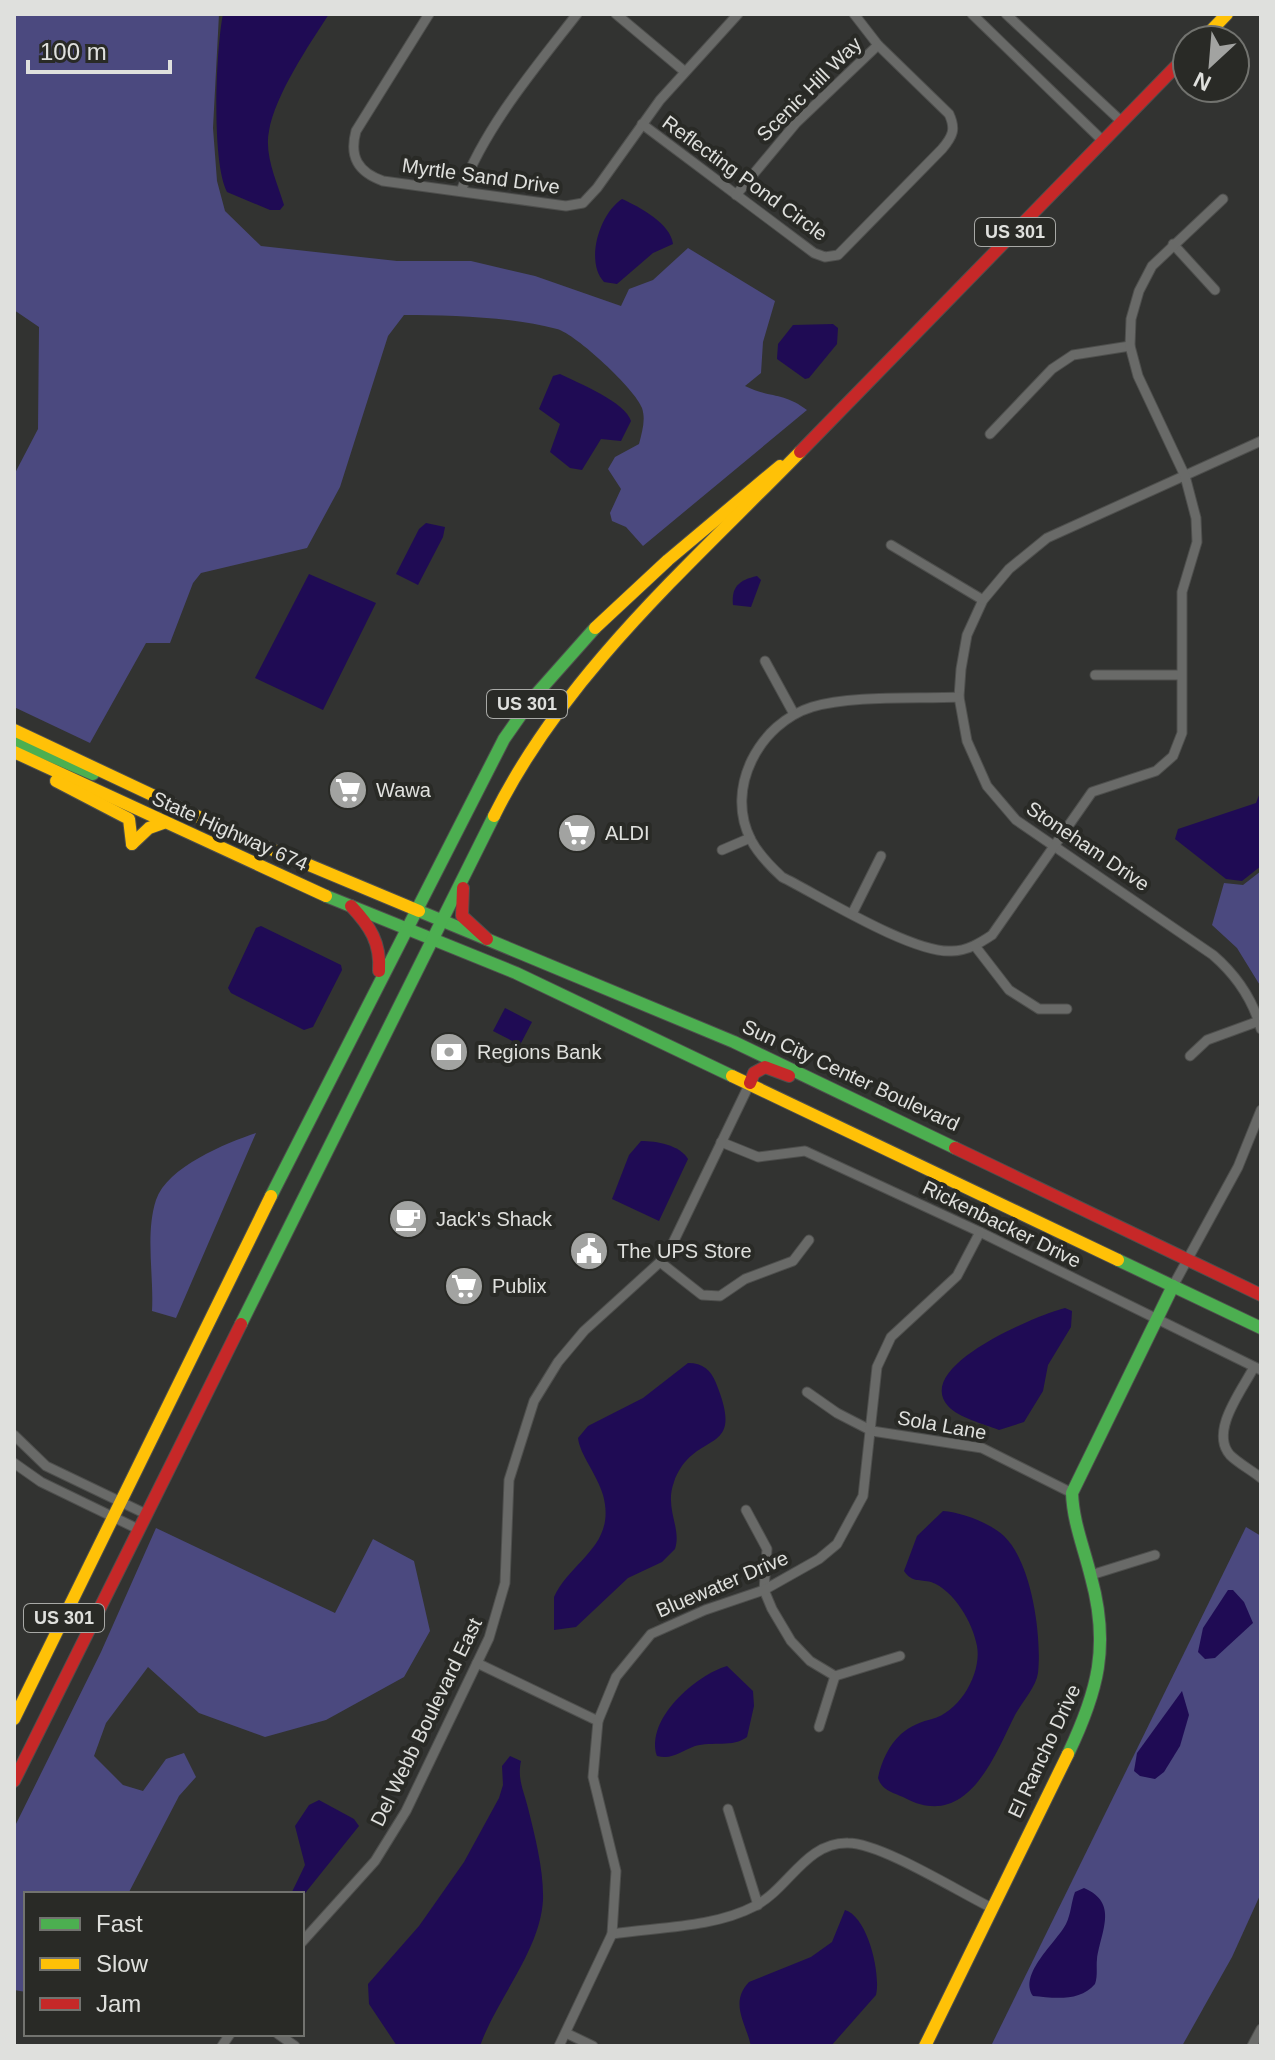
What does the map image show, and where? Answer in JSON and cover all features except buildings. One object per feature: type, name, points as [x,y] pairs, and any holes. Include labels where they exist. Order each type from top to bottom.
[{"type":"main road","name":"US 301","points":[[14,1781],[519,767],[564,700],[617,640],[1171,71]]},
{"type":"main road","name":"US 301","points":[[14,1719],[484,772],[549,674],[624,596],[823,429]]},
{"type":"main road","name":"State Highway 674","points":[[14,730],[235,834],[416,910]]},
{"type":"main road","points":[[14,740],[87,773],[116,778]]},
{"type":"main road","name":"State Highway 674","points":[[14,752],[163,823],[433,939]]},
{"type":"main road","points":[[28,759],[46,775],[129,819],[133,830],[132,844],[149,828],[163,823]]},
{"type":"main road","points":[[466,872],[462,916],[487,939]]},
{"type":"main road","points":[[351,906],[371,926],[379,942],[381,954],[377,984]]},
{"type":"main road","name":"Sun City Center Boulevard","points":[[416,910],[734,1042],[1261,1295]]},
{"type":"main road","points":[[433,939],[516,973],[1261,1328]]},
{"type":"main road","points":[[750,1083],[754,1073],[765,1067],[878,1118],[910,1125]]},
{"type":"main road","points":[[1072,1493],[1173,1286]]},
{"type":"main road","name":"El Rancho Drive","points":[[925,2046],[1091,1706],[1104,1648],[1091,1575],[1072,1511],[1072,1493]]},
{"type":"street","name":"Myrtle Sand Drive","points":[[429,14],[356,131],[352,146],[354,159],[368,176],[383,181],[566,206],[583,203],[684,71],[738,14]]},
{"type":"street","points":[[461,191],[487,142],[577,14]]},
{"type":"street","points":[[616,14],[684,71]]},
{"type":"street","name":"Reflecting Pond Circle","points":[[642,124],[814,253],[825,257],[838,255],[942,149],[952,137],[954,126],[949,114],[878,45],[854,14]]},
{"type":"street","points":[[972,14],[1103,141]]},
{"type":"street","points":[[1006,14],[1122,122]]},
{"type":"street","name":"Scenic Hill Way","points":[[736,195],[796,123],[878,45]]},
{"type":"street","points":[[959,697],[829,703],[794,714],[765,737],[748,766],[741,793],[750,838],[764,860],[782,877],[926,949],[953,951],[975,946],[992,935],[1006,917],[1052,844],[1092,792],[1156,771],[1173,756],[1182,733],[1182,592],[1197,542],[1196,518],[1185,476],[1138,376],[1130,346],[1131,319],[1139,291],[1152,266],[1223,199]]},
{"type":"street","points":[[1173,244],[1215,290]]},
{"type":"street","points":[[990,434],[1052,369],[1073,355],[1130,346]]},
{"type":"street","name":"Stoneham Drive","points":[[1260,1025],[1246,994],[1228,968],[1213,955],[1016,820],[987,786],[967,741],[959,697],[967,635],[983,600],[1009,569],[1047,538],[1261,441]]},
{"type":"street","points":[[891,545],[983,600]]},
{"type":"street","points":[[765,661],[794,714]]},
{"type":"street","points":[[1095,675],[1180,675]]},
{"type":"street","points":[[722,850],[750,838]]},
{"type":"street","points":[[853,912],[881,856]]},
{"type":"street","points":[[975,946],[1009,990],[1039,1009],[1067,1009]]},
{"type":"street","points":[[1190,1056],[1207,1040],[1260,1025]]},
{"type":"street","name":"Del Webb Boulevard East","points":[[304,1940],[375,1861],[406,1811],[498,1616],[505,1583],[509,1480],[534,1401],[558,1362],[584,1331],[660,1262],[750,1083]]},
{"type":"street","points":[[1173,1286],[1238,1167],[1261,1111]]},
{"type":"street","name":"Rickenbacker Drive","points":[[721,1142],[758,1157],[805,1151],[980,1232],[1258,1369]]},
{"type":"street","name":"Bluewater Drive","points":[[559,2046],[612,1934],[616,1871],[593,1777],[598,1721],[616,1677],[651,1634],[705,1610],[764,1590],[802,1570],[837,1544],[863,1496],[877,1367],[891,1337],[957,1276],[980,1232]]},
{"type":"street","points":[[660,1262],[702,1295],[720,1296],[745,1279],[793,1261],[809,1240]]},
{"type":"street","points":[[1258,1369],[1225,1423],[1222,1438],[1228,1453],[1261,1478]]},
{"type":"street","name":"Sola Lane","points":[[807,1392],[837,1413],[872,1431],[982,1448],[1072,1493]]},
{"type":"street","points":[[14,1435],[46,1466],[146,1514]]},
{"type":"street","points":[[14,1463],[41,1482],[138,1529]]},
{"type":"street","points":[[746,1510],[767,1549],[764,1590],[791,1641],[810,1661],[835,1676],[900,1656]]},
{"type":"street","points":[[1091,1575],[1155,1555]]},
{"type":"street","points":[[477,1663],[598,1721]]},
{"type":"street","points":[[819,1727],[835,1676]]},
{"type":"street","points":[[728,1809],[758,1905]]},
{"type":"street","points":[[612,1934],[713,1920],[758,1905],[783,1887],[823,1846],[850,1843],[879,1852],[992,1908]]},
{"type":"street","points":[[1253,2046],[1261,2029]]},
{"type":"street","points":[[566,2033],[593,2046]]},
{"type":"shaded area","points":[[14,14],[219,14],[213,128],[217,181],[225,211],[261,246],[397,261],[471,261],[535,276],[621,306],[629,289],[653,280],[688,248],[775,301],[763,342],[761,373],[745,386],[791,400],[807,410],[643,546],[626,527],[612,521],[610,513],[621,489],[608,469],[615,457],[639,444],[643,412],[629,389],[604,364],[557,329],[501,319],[404,315],[388,336],[340,487],[307,548],[201,573],[193,583],[170,643],[146,643],[90,743],[14,707],[14,475],[38,429],[39,327],[14,310]]},
{"type":"shaded area","points":[[223,14],[329,14],[294,71],[272,117],[268,149],[284,205],[280,210],[270,210],[227,192],[222,177],[216,104]]},
{"type":"shaded area","points":[[622,199],[661,223],[673,244],[653,253],[617,284],[604,282],[598,273],[595,251],[607,215]]},
{"type":"shaded area","points":[[833,324],[838,328],[837,344],[809,378],[805,379],[777,359],[778,344],[793,325]]},
{"type":"shaded area","points":[[560,374],[611,400],[631,421],[621,441],[601,439],[582,470],[570,468],[550,452],[560,424],[539,409],[553,376]]},
{"type":"shaded area","points":[[426,523],[445,527],[443,537],[418,585],[396,574],[419,529]]},
{"type":"shaded area","points":[[309,574],[376,603],[323,710],[255,678]]},
{"type":"shaded area","points":[[757,576],[761,580],[751,607],[733,605],[733,593],[738,585]]},
{"type":"shaded area","points":[[1261,790],[1261,866],[1242,881],[1226,879],[1175,839],[1178,829],[1256,803]]},
{"type":"shaded area","points":[[1261,871],[1261,987],[1237,948],[1212,925],[1224,883],[1243,885]]},
{"type":"shaded area","points":[[261,926],[341,965],[342,970],[313,1027],[304,1030],[231,993],[228,988],[256,928]]},
{"type":"shaded area","points":[[505,1008],[532,1022],[520,1045],[493,1031]]},
{"type":"shaded area","points":[[256,1133],[176,1318],[152,1311],[151,1227],[156,1200],[162,1188],[199,1158]]},
{"type":"shaded area","points":[[641,1141],[674,1147],[688,1159],[659,1221],[612,1199],[629,1155]]},
{"type":"shaded area","points":[[1065,1308],[1072,1311],[1071,1327],[1048,1365],[1043,1391],[1024,1422],[999,1430],[965,1417],[948,1406],[942,1391],[948,1375],[963,1359],[1008,1331]]},
{"type":"shaded area","points":[[688,1363],[702,1366],[712,1374],[724,1407],[725,1423],[722,1433],[683,1465],[674,1482],[671,1500],[677,1541],[675,1549],[662,1562],[628,1578],[576,1627],[554,1630],[554,1597],[598,1540],[606,1513],[603,1495],[578,1438],[588,1426],[643,1398]]},
{"type":"shaded area","points":[[943,1511],[983,1523],[998,1531],[1014,1548],[1033,1601],[1039,1658],[1035,1684],[975,1785],[962,1797],[945,1805],[927,1806],[889,1791],[878,1778],[886,1754],[897,1738],[912,1726],[952,1708],[967,1690],[976,1668],[975,1637],[961,1608],[939,1586],[913,1579],[904,1571],[917,1536]]},
{"type":"shaded area","points":[[1246,1527],[1261,1536],[1261,1893],[1232,1957],[1182,2046],[991,2046]]},
{"type":"shaded area","points":[[156,1528],[335,1613],[373,1539],[414,1561],[430,1631],[404,1677],[326,1720],[265,1737],[199,1713],[148,1667],[106,1723],[94,1756],[123,1785],[143,1791],[166,1759],[184,1753],[196,1777],[179,1796],[129,1892],[24,1892],[24,1992],[14,1990],[14,1828],[101,1652]]},
{"type":"shaded area","points":[[1228,1590],[1233,1590],[1244,1602],[1253,1623],[1215,1658],[1205,1659],[1198,1652],[1203,1628]]},
{"type":"shaded area","points":[[727,1666],[753,1691],[754,1706],[747,1737],[735,1742],[695,1746],[672,1756],[657,1756],[655,1742],[659,1728],[676,1700],[701,1679]]},
{"type":"shaded area","points":[[1182,1691],[1189,1715],[1180,1746],[1164,1772],[1155,1779],[1140,1776],[1134,1771],[1137,1753]]},
{"type":"shaded area","points":[[510,1756],[521,1761],[520,1779],[541,1866],[543,1900],[534,1938],[480,2046],[397,2046],[369,2004],[368,1984],[419,1926],[464,1862],[499,1798],[503,1785],[502,1766]]},
{"type":"shaded area","points":[[319,1800],[354,1819],[359,1826],[304,1895],[304,1892],[292,1892],[305,1865],[295,1826],[309,1805]]},
{"type":"shaded area","points":[[1084,1888],[1095,1894],[1105,1910],[1095,1984],[1074,1996],[1033,1996],[1030,1978],[1034,1969],[1066,1924],[1075,1892]]},
{"type":"shaded area","points":[[845,1910],[860,1923],[871,1947],[876,1995],[831,2046],[751,2046],[741,2013],[743,1990],[749,1982],[811,1957],[832,1942]]},
{"type":"traffic: fast","points":[[271,1196],[504,739],[532,699],[595,628]]},
{"type":"traffic: fast","points":[[14,740],[93,774]]},
{"type":"traffic: fast","points":[[241,1324],[494,816]]},
{"type":"traffic: fast","points":[[326,896],[516,973],[732,1076]]},
{"type":"traffic: fast","points":[[419,911],[734,1042],[955,1148]]},
{"type":"traffic: fast","points":[[1118,1260],[1261,1328]]},
{"type":"traffic: fast","points":[[1068,1754],[1093,1689],[1100,1647],[1097,1602],[1072,1493],[1173,1286]]},
{"type":"traffic: slow","points":[[1217,24],[1227,14]]},
{"type":"traffic: slow","points":[[494,816],[523,764],[593,668],[674,579],[800,452]]},
{"type":"traffic: slow","points":[[595,628],[668,560],[780,466]]},
{"type":"traffic: slow","points":[[14,730],[235,834],[419,911]]},
{"type":"traffic: slow","points":[[14,752],[326,896]]},
{"type":"traffic: slow","points":[[56,781],[129,819],[132,844]]},
{"type":"traffic: slow","points":[[132,844],[149,828],[163,823]]},
{"type":"traffic: slow","points":[[732,1076],[1118,1260]]},
{"type":"traffic: slow","points":[[14,1719],[271,1196]]},
{"type":"traffic: slow","points":[[925,2046],[1068,1754]]},
{"type":"traffic: jam","points":[[800,452],[1171,71]]},
{"type":"traffic: jam","points":[[463,888],[462,916],[487,939]]},
{"type":"traffic: jam","points":[[351,906],[373,936],[379,971]]},
{"type":"traffic: jam","points":[[750,1083],[754,1073],[765,1067],[789,1076]]},
{"type":"traffic: jam","points":[[955,1148],[1261,1295]]},
{"type":"traffic: jam","points":[[14,1781],[241,1324]]},
{"type":"place","name":"Wawa","points":[[348,790]]},
{"type":"place","name":"ALDI","points":[[577,833]]},
{"type":"place","name":"Regions Bank","points":[[449,1052]]},
{"type":"place","name":"Jack's Shack","points":[[408,1219]]},
{"type":"place","name":"The UPS Store","points":[[589,1251]]},
{"type":"place","name":"Publix","points":[[464,1286]]}]
